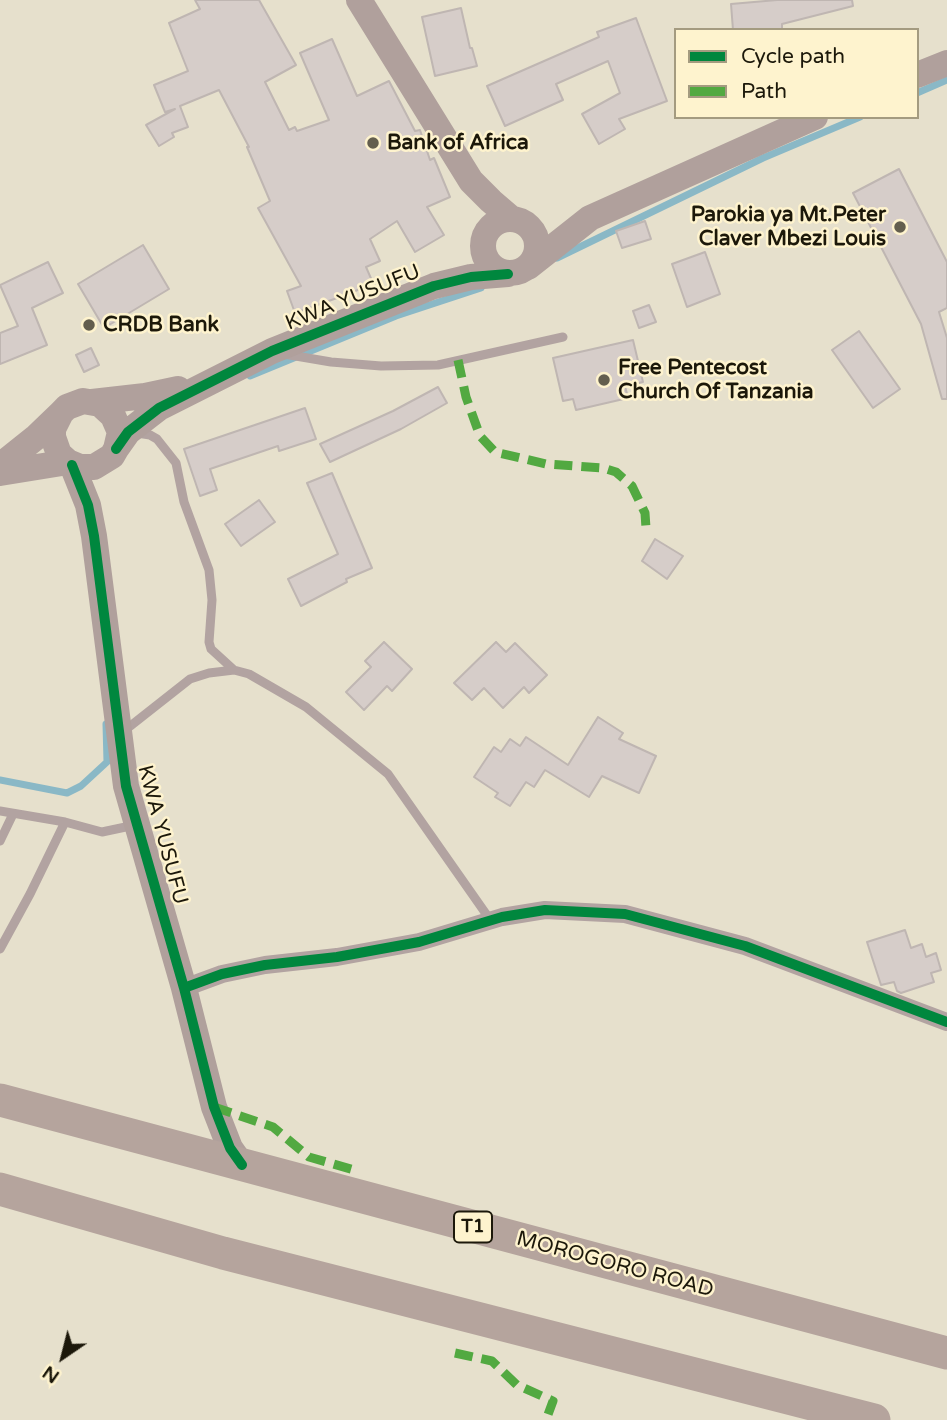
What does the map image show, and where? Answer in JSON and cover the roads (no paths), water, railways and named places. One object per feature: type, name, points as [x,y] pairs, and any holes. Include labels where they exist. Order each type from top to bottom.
[{"type":"highway","name":"MOROGORO ROAD","points":[[0,1100],[947,1353]]},
{"type":"highway","points":[[0,1189],[223,1253],[874,1420]]},
{"type":"street","points":[[359,0],[471,181],[517,220],[531,228],[537,238],[535,259],[518,271],[498,271],[489,264],[484,255],[484,239],[471,181]]},
{"type":"street","points":[[919,74],[947,63]]},
{"type":"street","points":[[518,271],[590,218],[811,119]]},
{"type":"street","points":[[517,220],[558,223],[590,218]]},
{"type":"street","name":"KWA YUSUFU","points":[[434,286],[484,239],[492,225],[501,220],[517,220]]},
{"type":"street","name":"KWA YUSUFU","points":[[94,536],[96,491],[104,468],[119,446],[159,408],[272,351],[434,286],[471,277],[518,271]]},
{"type":"street","name":"KWA YUSUFU","points":[[92,402],[145,396],[207,383]]},
{"type":"street","points":[[0,466],[61,413],[75,403],[100,404],[114,416],[120,432],[119,446],[94,467],[80,467],[70,463],[59,454],[53,438],[53,429],[61,413]]},
{"type":"street","points":[[0,473],[70,463]]},
{"type":"street","name":"KWA YUSUFU","points":[[70,463],[88,505],[94,536],[126,786],[184,988],[214,1107],[230,1148],[242,1165]]},
{"type":"street","points":[[184,988],[222,974],[419,942],[491,921],[545,910],[625,914],[745,946],[947,1022]]},
{"type":"lane","points":[[272,351],[331,362],[381,366],[438,365],[563,337]]},
{"type":"lane","points":[[119,446],[150,435],[158,439],[176,463],[184,502],[209,570],[212,600],[209,642],[211,649],[234,670]]},
{"type":"lane","points":[[120,734],[190,679],[234,670],[249,674],[306,707],[388,774],[491,921]]},
{"type":"lane","points":[[0,811],[65,822],[102,832],[137,824]]},
{"type":"lane","points":[[0,841],[13,814]]},
{"type":"lane","points":[[0,949],[65,822]]},
{"type":"waterway","points":[[919,92],[947,80]]},
{"type":"waterway","points":[[557,258],[763,158],[855,119]]},
{"type":"waterway","points":[[250,376],[396,316],[481,288]]},
{"type":"waterway","points":[[0,780],[67,793],[81,786],[107,762],[106,724]]},
{"type":"place","name":"Bank of Africa","points":[[373,143]]},
{"type":"place","name":"Parokia ya Mt.Peter Claver Mbezi Louis","points":[[900,227]]},
{"type":"place","name":"CRDB Bank","points":[[89,325]]},
{"type":"place","name":"Free Pentecost Church Of Tanzania","points":[[604,380]]}]
